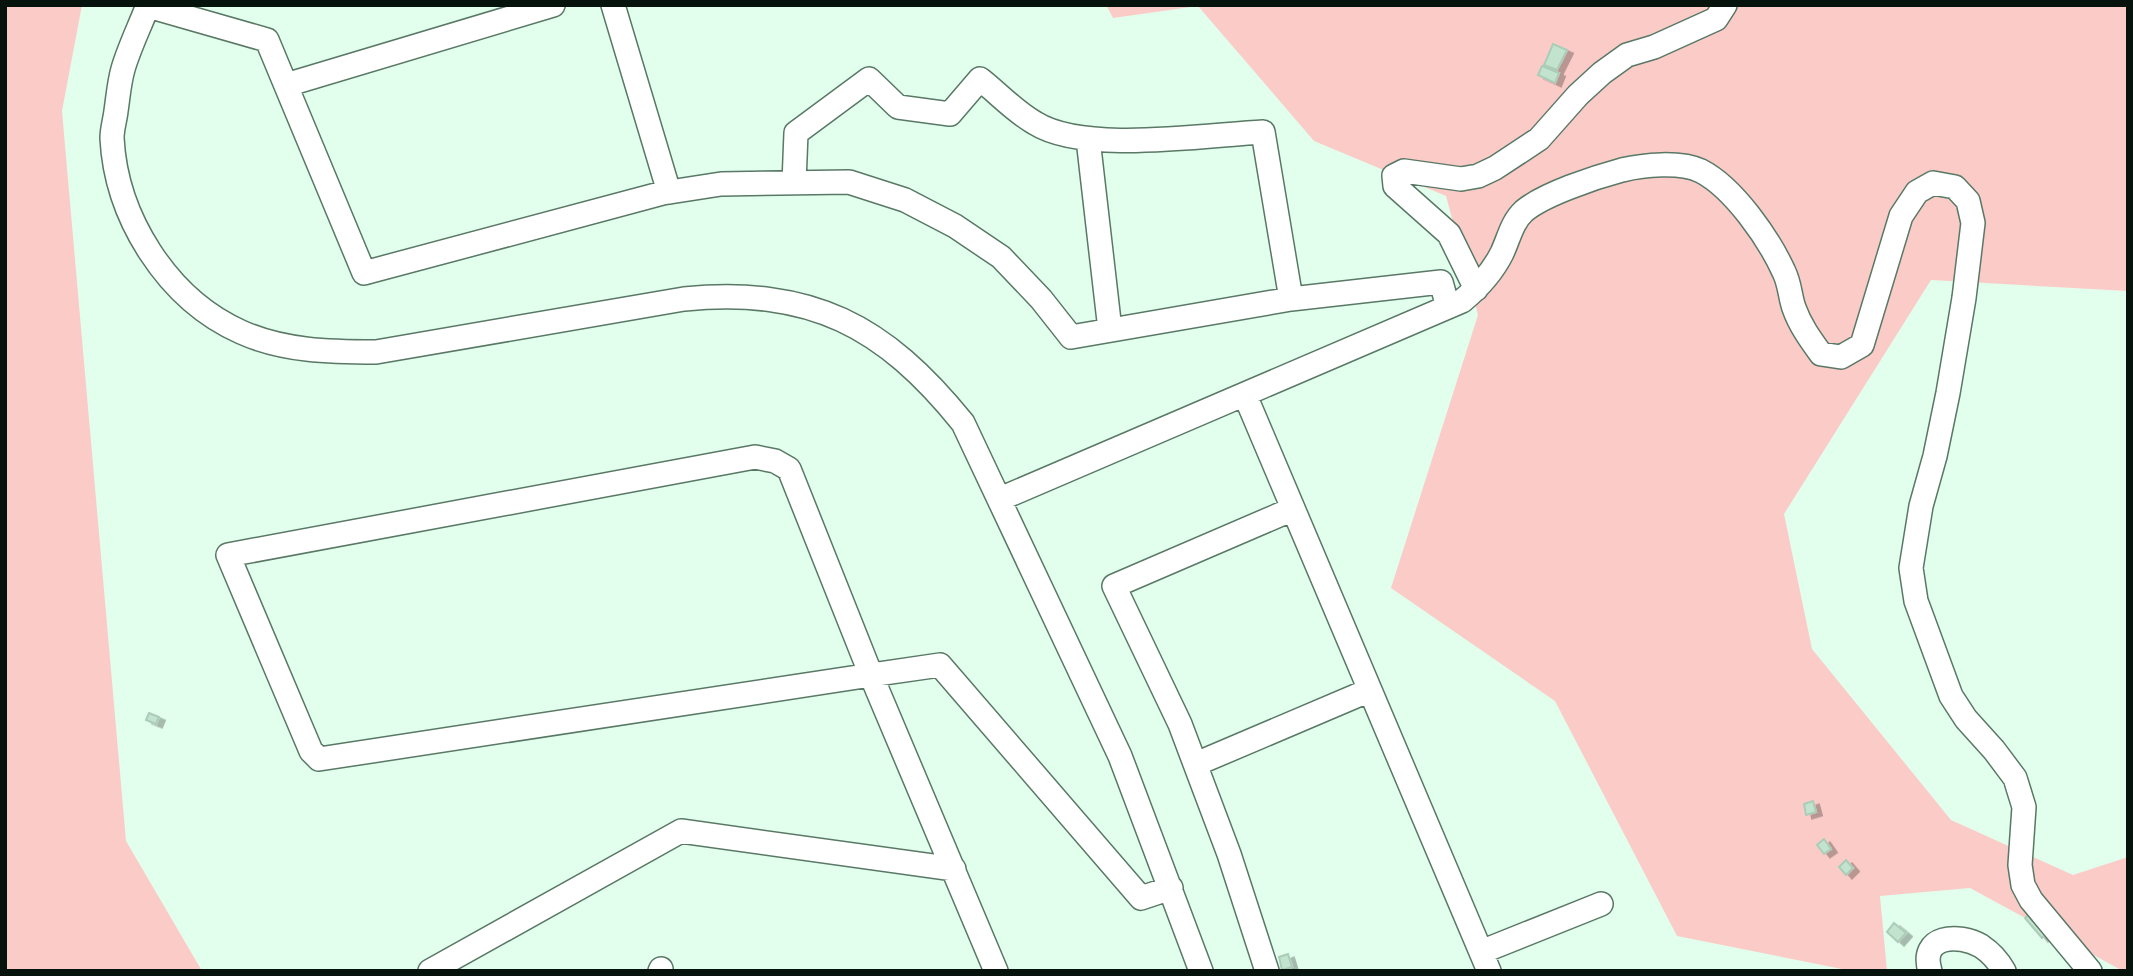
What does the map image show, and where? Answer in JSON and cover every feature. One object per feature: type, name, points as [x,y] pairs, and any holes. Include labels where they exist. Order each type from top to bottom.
[{"type":"street","points":[[286,85],[553,5]]},
{"type":"street","points":[[613,5],[669,192]]},
{"type":"street","points":[[1476,289],[1448,234],[1395,186],[1394,176],[1404,171],[1461,179],[1478,176],[1495,168],[1539,139],[1578,95],[1627,55],[1654,47],[1716,19],[1725,5]]},
{"type":"street","points":[[1201,971],[1120,756],[963,423],[935,388],[868,332],[836,316],[799,304],[733,296],[684,299],[376,352],[329,352],[290,347],[241,332],[204,310],[169,277],[140,237],[121,188],[112,136],[122,70],[148,6],[267,40],[364,272],[669,192],[721,184],[849,182],[905,200],[955,226],[1000,257],[1041,299],[1071,337],[1291,299],[1441,282],[1448,307]]},
{"type":"street","points":[[794,183],[796,133],[869,79],[898,107],[950,114],[981,79],[1035,124],[1077,139],[1128,140],[1264,132],[1291,299]]},
{"type":"street","points":[[1088,139],[1110,330]]},
{"type":"street","points":[[1000,499],[1462,301],[1484,283],[1502,253],[1516,219],[1527,209],[1595,177],[1636,167],[1670,165],[1699,170],[1725,189],[1771,246],[1786,276],[1793,307],[1806,334],[1821,354],[1841,357],[1862,345],[1901,216],[1917,192],[1933,183],[1955,187],[1968,201],[1973,223],[1948,393],[1921,506],[1911,568],[1916,601],[1951,696],[1966,719],[2015,778],[2024,807],[2020,865],[2023,885],[2031,900],[2090,971]]},
{"type":"street","points":[[1245,395],[1485,961],[1601,904]]},
{"type":"street","points":[[996,971],[871,675],[789,469],[775,461],[755,457],[228,555],[311,751],[318,759],[871,675],[940,665],[1141,898],[1171,888]]},
{"type":"street","points":[[1267,971],[1250,913],[1196,764],[1180,724],[1114,586],[1293,509]]},
{"type":"street","points":[[1196,764],[1370,690]]},
{"type":"street","points":[[430,971],[681,831],[954,869]]},
{"type":"street","points":[[1930,971],[1928,963],[1931,948],[1942,939],[1963,938],[1983,947],[2004,971]]},
{"type":"shaded area","points":[[5,5],[82,5],[62,111],[126,841],[202,971],[5,971]]},
{"type":"shaded area","points":[[1106,5],[2128,5],[2128,291],[1931,280],[1784,514],[1812,649],[1951,820],[2073,875],[2128,857],[2128,971],[2123,971],[1970,888],[1880,896],[1887,971],[1852,971],[1677,936],[1555,701],[1391,588],[1478,315],[1446,196],[1314,141],[1198,6],[1113,18]]},
{"type":"building","points":[[1553,44],[1567,50],[1557,70],[1544,65]]},
{"type":"building","points":[[1542,66],[1559,73],[1555,83],[1538,75]]},
{"type":"building","points":[[149,713],[159,717],[156,724],[146,720]]},
{"type":"building","points":[[1813,801],[1816,812],[1806,815],[1804,804]]},
{"type":"building","points":[[1824,839],[1831,849],[1824,854],[1817,845]]},
{"type":"building","points":[[1846,860],[1853,868],[1846,875],[1839,867]]},
{"type":"building","points":[[2028,915],[2046,934],[2042,938],[2025,918]]},
{"type":"building","points":[[1894,923],[1906,933],[1898,942],[1887,932]]},
{"type":"building","points":[[1288,954],[1292,967],[1282,970],[1279,957]]}]
